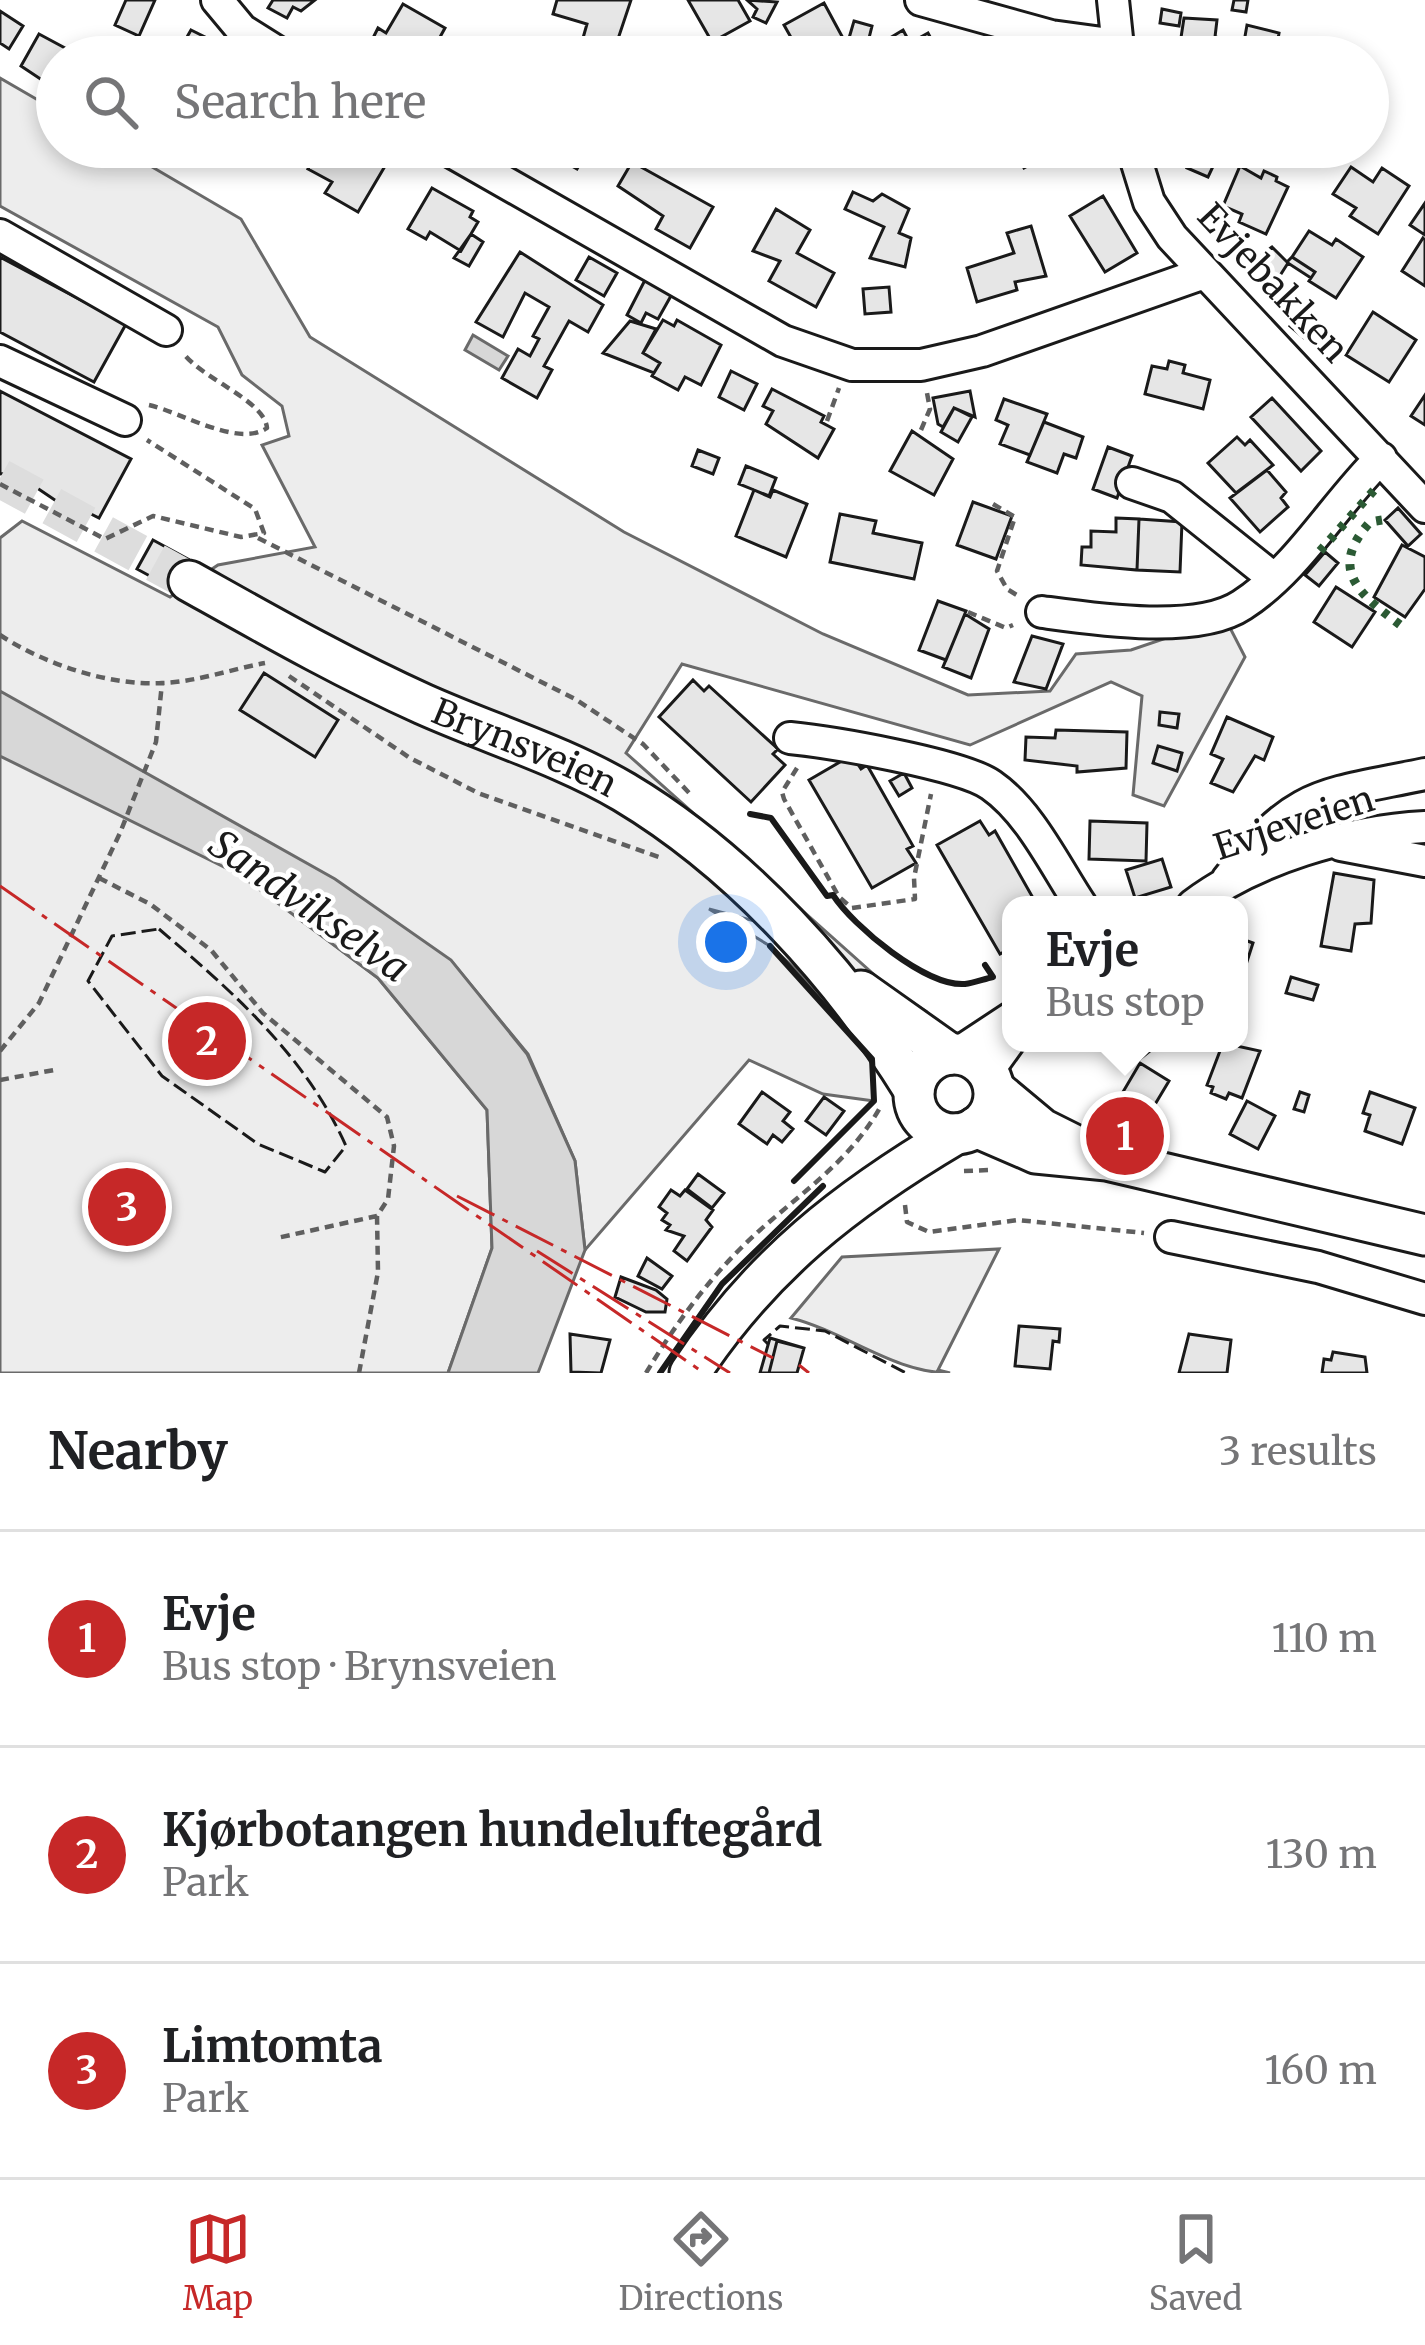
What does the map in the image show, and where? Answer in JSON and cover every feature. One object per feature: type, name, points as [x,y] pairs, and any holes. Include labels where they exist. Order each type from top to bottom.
[{"type":"main road","name":"Brynsveien","points":[[189,581],[388,688],[625,792],[704,850],[824,964],[884,1040],[905,1097]]},
{"type":"main road","name":"Brynsveien","points":[[824,964],[972,1067],[1042,1130],[1107,1160]]},
{"type":"main road","points":[[690,1373],[770,1271],[856,1194],[964,1144],[992,1110],[972,1067],[924,1067],[856,1194]]},
{"type":"main road","points":[[905,1097],[929,1125],[964,1144]]},
{"type":"main road","name":"Brynsveien","points":[[964,1144],[1107,1160],[1425,1235]]},
{"type":"street","points":[[217,0],[252,36]]},
{"type":"street","points":[[921,0],[1051,36]]},
{"type":"street","points":[[1113,0],[1117,36]]},
{"type":"street","points":[[480,168],[783,341],[852,365],[921,364],[982,351],[1204,273]]},
{"type":"street","name":"Evjebakken","points":[[1138,168],[1149,202],[1204,273],[1425,507]]},
{"type":"street","points":[[0,235],[166,330]]},
{"type":"street","points":[[0,361],[125,420]]},
{"type":"street","points":[[1042,612],[1112,621],[1183,620],[1240,608],[1381,458]]},
{"type":"street","points":[[1132,483],[1172,497],[1272,577]]},
{"type":"street","points":[[798,739],[988,782],[1016,808],[1075,896]]},
{"type":"street","points":[[1226,880],[1283,814],[1311,799],[1425,774]]},
{"type":"street","name":"Evjeveien","points":[[1204,896],[1226,880],[1335,844],[1425,827]]},
{"type":"street","points":[[1335,844],[1425,861]]},
{"type":"street","points":[[972,1067],[1002,1029]]},
{"type":"street","points":[[972,1067],[1002,1045]]},
{"type":"street","points":[[1172,1237],[1318,1268],[1425,1299]]},
{"type":"path","points":[[0,484],[105,539],[153,516],[242,537],[264,533],[255,509],[149,442],[125,420],[140,406],[152,405],[230,431],[252,434],[267,428],[257,407],[193,364],[166,330]]},
{"type":"path","points":[[827,421],[840,385],[849,384]]},
{"type":"path","points":[[921,430],[930,409],[926,385]]},
{"type":"path","points":[[993,504],[1015,517],[997,565],[999,578],[1013,594],[1042,612]]},
{"type":"path","points":[[968,612],[1006,628],[1013,625]]},
{"type":"path","points":[[0,635],[22,650],[99,676],[162,683],[272,662]]},
{"type":"path","points":[[288,675],[410,758],[478,793],[674,864]]},
{"type":"path","points":[[0,1051],[39,1003],[120,833],[157,742],[162,683]]},
{"type":"path","points":[[798,739],[796,773],[782,793],[839,897],[852,908],[915,899],[914,878],[937,769]]},
{"type":"path","points":[[99,878],[149,904],[211,950],[263,1013],[387,1117],[394,1146],[388,1199],[377,1216],[378,1272],[359,1373]]},
{"type":"path","points":[[0,1080],[54,1070]]},
{"type":"path","points":[[783,1210],[843,1162],[905,1097]]},
{"type":"path","points":[[964,1144],[996,1170]]},
{"type":"path","points":[[912,1193],[904,1214],[922,1231],[1018,1220],[1172,1237]]},
{"type":"path","points":[[277,1238],[377,1216]]},
{"type":"shaded area","points":[[0,78],[36,99],[36,168],[154,168],[241,219],[310,337],[624,532],[823,634],[968,695],[1050,691],[1076,654],[1131,650],[1225,618],[1245,657],[1164,806],[1133,795],[1142,696],[1111,682],[970,745],[682,664],[626,753],[888,987],[927,1012],[852,973],[811,936],[709,909],[770,946],[798,971],[872,1059],[874,1101],[823,1094],[749,1060],[585,1250],[575,1161],[528,1054],[451,961],[247,879],[378,978],[487,1110],[492,1248],[448,1373],[0,1373],[0,538],[22,521],[170,597],[218,565],[315,547],[262,445],[289,436],[282,406],[242,375],[218,327],[0,206]]},
{"type":"shaded area","points":[[999,1249],[938,1370],[950,1373],[909,1366],[791,1318],[842,1257]]},
{"type":"water","points":[[473,335],[508,356],[499,370],[465,350]]},
{"type":"water","name":"Sandvikselva","points":[[0,691],[335,879],[451,960],[527,1054],[575,1161],[585,1250],[538,1373],[448,1373],[492,1248],[487,1110],[378,978],[240,875],[0,756]]},
{"type":"building","points":[[126,0],[155,0],[139,36],[115,25]]},
{"type":"building","points":[[273,0],[315,0],[301,11],[293,7],[287,18],[268,8]]},
{"type":"building","points":[[557,0],[631,0],[619,36],[584,36],[587,24],[553,14]]},
{"type":"building","points":[[688,0],[738,0],[750,21],[723,36],[709,36]]},
{"type":"building","points":[[747,0],[777,2],[766,23],[753,17],[757,9]]},
{"type":"building","points":[[1234,0],[1248,0],[1246,12],[1232,10]]},
{"type":"building","points":[[824,3],[842,36],[790,36],[784,25]]},
{"type":"building","points":[[403,4],[445,28],[441,36],[374,36],[378,28],[386,33]]},
{"type":"building","points":[[1162,9],[1181,13],[1179,26],[1160,23]]},
{"type":"building","points":[[0,11],[23,26],[9,49],[0,43]]},
{"type":"building","points":[[1184,18],[1217,20],[1215,36],[1181,36]]},
{"type":"building","points":[[854,21],[872,26],[870,36],[850,36]]},
{"type":"building","points":[[1247,25],[1278,36],[1245,36]]},
{"type":"building","points":[[36,39],[36,76],[21,66]]},
{"type":"building","points":[[384,168],[358,212],[325,193],[332,182],[308,169]]},
{"type":"building","points":[[628,168],[643,168],[713,207],[690,248],[656,229],[663,216],[618,186]]},
{"type":"building","points":[[1187,168],[1212,168],[1208,177]]},
{"type":"building","points":[[1239,168],[1261,178],[1264,171],[1288,187],[1266,234],[1239,222],[1242,214],[1223,206]]},
{"type":"building","points":[[1350,168],[1373,182],[1382,168],[1409,186],[1378,234],[1350,216],[1356,208],[1333,194]]},
{"type":"building","points":[[432,188],[473,211],[470,217],[478,222],[461,251],[430,232],[426,239],[408,229]]},
{"type":"building","points":[[853,192],[873,201],[882,194],[909,209],[899,233],[911,238],[905,267],[870,258],[884,227],[845,209]]},
{"type":"building","points":[[1103,196],[1137,253],[1105,272],[1070,216]]},
{"type":"building","points":[[1425,203],[1425,235],[1410,225]]},
{"type":"building","points":[[776,209],[810,230],[797,253],[834,273],[816,307],[769,281],[780,261],[753,251]]},
{"type":"building","points":[[1031,226],[1046,276],[1015,282],[1017,290],[977,302],[967,268],[1014,253],[1007,233]]},
{"type":"building","points":[[1309,231],[1332,245],[1336,239],[1363,257],[1336,298],[1309,281],[1315,272],[1292,257]]},
{"type":"building","points":[[471,234],[483,242],[469,266],[454,258]]},
{"type":"building","points":[[1425,240],[1425,286],[1402,271]]},
{"type":"building","points":[[1272,247],[1287,262],[1292,257],[1315,272],[1311,278],[1288,263],[1279,277],[1255,260]]},
{"type":"building","points":[[520,252],[603,305],[588,332],[569,321],[544,366],[552,370],[537,398],[502,378],[518,349],[530,356],[539,339],[533,336],[549,307],[525,293],[503,337],[476,322]]},
{"type":"building","points":[[0,257],[126,324],[94,382],[0,332]]},
{"type":"building","points":[[589,257],[617,273],[604,296],[576,280]]},
{"type":"building","points":[[645,280],[672,294],[658,319],[646,313],[641,323],[627,315]]},
{"type":"building","points":[[889,287],[891,312],[865,314],[863,289]]},
{"type":"building","points":[[1373,312],[1416,340],[1389,382],[1346,355]]},
{"type":"building","points":[[1301,313],[1320,328],[1309,342],[1290,326]]},
{"type":"building","points":[[663,320],[674,326],[677,320],[721,345],[701,385],[685,377],[678,390],[652,376],[660,363],[643,353]]},
{"type":"building","points":[[630,321],[656,329],[643,353],[660,363],[654,373],[603,353]]},
{"type":"building","points":[[1169,361],[1185,365],[1183,373],[1210,380],[1203,409],[1145,394],[1152,366],[1167,369]]},
{"type":"building","points":[[731,371],[757,384],[744,410],[719,397]]},
{"type":"building","points":[[772,389],[824,416],[821,422],[834,429],[818,458],[766,424],[773,411],[763,406]]},
{"type":"building","points":[[0,391],[131,459],[99,518],[81,509],[74,513],[15,473],[0,474]]},
{"type":"building","points":[[970,391],[975,417],[954,408],[943,427],[938,424],[933,398]]},
{"type":"building","points":[[1425,395],[1425,425],[1411,416]]},
{"type":"building","points":[[1272,398],[1321,451],[1301,471],[1251,417]]},
{"type":"building","points":[[1004,399],[1047,414],[1030,455],[1000,444],[1008,425],[996,420]]},
{"type":"building","points":[[954,408],[972,417],[958,442],[941,432]]},
{"type":"building","points":[[1044,422],[1083,437],[1076,458],[1064,454],[1057,473],[1027,462]]},
{"type":"building","points":[[912,431],[953,459],[934,495],[890,471]]},
{"type":"building","points":[[1237,437],[1245,445],[1250,440],[1273,465],[1236,493],[1208,463]]},
{"type":"building","points":[[1108,447],[1132,456],[1117,498],[1093,489]]},
{"type":"building","points":[[698,450],[719,458],[713,474],[692,466]]},
{"type":"building","points":[[746,466],[776,478],[769,496],[739,484]]},
{"type":"building","points":[[1267,470],[1286,492],[1281,498],[1288,507],[1260,532],[1230,498]]},
{"type":"building","points":[[754,490],[770,497],[773,490],[807,504],[786,557],[736,536]]},
{"type":"building","points":[[973,502],[1012,516],[996,559],[957,545]]},
{"type":"building","points":[[1398,508],[1421,534],[1408,546],[1385,520]]},
{"type":"building","points":[[840,514],[876,521],[873,533],[922,543],[914,579],[830,562]]},
{"type":"building","points":[[1116,518],[1139,519],[1137,570],[1081,565],[1082,547],[1091,547],[1091,531],[1116,532]]},
{"type":"building","points":[[1139,519],[1182,522],[1180,572],[1137,570]]},
{"type":"building","points":[[153,540],[188,559],[172,588],[137,569]]},
{"type":"building","points":[[1402,545],[1425,557],[1425,589],[1405,617],[1374,597]]},
{"type":"building","points":[[1325,552],[1338,563],[1319,586],[1305,575]]},
{"type":"building","points":[[1336,587],[1375,612],[1352,647],[1314,622]]},
{"type":"building","points":[[938,601],[966,611],[946,660],[919,650]]},
{"type":"building","points":[[965,614],[989,629],[971,678],[943,667]]},
{"type":"building","points":[[1032,636],[1063,644],[1046,689],[1014,682]]},
{"type":"building","points":[[264,673],[338,720],[315,757],[240,710]]},
{"type":"building","points":[[693,680],[704,691],[709,686],[778,749],[773,754],[785,765],[751,802],[659,717]]},
{"type":"building","points":[[1160,712],[1179,714],[1177,728],[1159,725]]},
{"type":"building","points":[[1227,717],[1273,737],[1264,760],[1255,756],[1233,792],[1211,783],[1223,759],[1211,754]]},
{"type":"building","points":[[1056,730],[1127,732],[1126,768],[1077,772],[1077,766],[1025,760],[1026,737],[1055,738]]},
{"type":"building","points":[[1158,746],[1182,753],[1177,771],[1153,763]]},
{"type":"building","points":[[852,755],[861,769],[867,765],[913,846],[907,849],[916,863],[872,888],[809,780]]},
{"type":"building","points":[[904,773],[912,788],[899,796],[890,781]]},
{"type":"building","points":[[980,821],[989,835],[995,831],[1032,896],[1002,896],[1002,953],[1000,954],[937,845]]},
{"type":"building","points":[[1090,821],[1147,823],[1146,861],[1089,859]]},
{"type":"building","points":[[1162,859],[1171,887],[1134,896],[1126,870]]},
{"type":"building","points":[[1334,873],[1374,880],[1371,923],[1355,924],[1351,951],[1321,946]]},
{"type":"building","points":[[1291,977],[1318,985],[1313,1000],[1286,993]]},
{"type":"building","points":[[1260,1051],[1242,1098],[1229,1093],[1226,1099],[1211,1093],[1213,1087],[1207,1085],[1220,1052]]},
{"type":"building","points":[[1117,1052],[1149,1052],[1131,1066]]},
{"type":"building","points":[[1140,1063],[1169,1081],[1151,1111],[1120,1097]]},
{"type":"building","points":[[762,1092],[790,1112],[783,1121],[793,1129],[782,1142],[773,1135],[767,1144],[739,1124]]},
{"type":"building","points":[[1300,1092],[1309,1095],[1304,1112],[1294,1109]]},
{"type":"building","points":[[1370,1092],[1415,1108],[1402,1144],[1365,1131],[1370,1115],[1363,1113]]},
{"type":"building","points":[[824,1097],[844,1111],[826,1135],[806,1121]]},
{"type":"building","points":[[1247,1101],[1275,1116],[1258,1149],[1230,1134]]},
{"type":"building","points":[[698,1174],[724,1193],[712,1208],[687,1189]]},
{"type":"building","points":[[671,1190],[680,1196],[685,1190],[713,1210],[706,1220],[712,1227],[687,1261],[674,1251],[684,1236],[666,1230],[670,1225],[662,1220],[667,1213],[659,1207]]},
{"type":"building","points":[[647,1258],[672,1276],[662,1289],[638,1276]]},
{"type":"building","points":[[621,1277],[656,1290],[667,1299],[665,1312],[646,1312],[615,1297]]},
{"type":"building","points":[[1019,1326],[1060,1329],[1059,1342],[1053,1341],[1050,1369],[1015,1366]]},
{"type":"building","points":[[570,1334],[610,1340],[601,1373],[571,1372]]},
{"type":"building","points":[[1189,1334],[1231,1340],[1227,1373],[1179,1373]]},
{"type":"building","points":[[770,1338],[804,1348],[797,1373],[760,1373]]},
{"type":"building","points":[[777,1341],[804,1348],[797,1373],[769,1373]]},
{"type":"building","points":[[1333,1352],[1365,1357],[1367,1373],[1322,1373],[1324,1359],[1331,1360]]},
{"type":"tunnel","points":[[0,478],[189,581]]},
{"type":"hedge","points":[[1320,551],[1375,489]]},
{"type":"hedge","points":[[1382,520],[1370,522],[1357,539],[1350,569],[1363,593],[1403,627]]},
{"type":"fence","points":[[159,929],[265,1027],[310,1083],[346,1146],[325,1172],[258,1144],[162,1076],[88,981],[112,936],[159,929]]},
{"type":"fence","points":[[768,1344],[764,1340],[780,1326],[825,1331],[906,1373]]},
{"type":"wall","points":[[750,814],[771,818],[827,896],[833,895],[873,938],[911,965],[931,976],[965,984],[993,977],[985,965]]},
{"type":"wall","points":[[770,946],[872,1059],[874,1101],[794,1181]]},
{"type":"wall","points":[[660,1373],[722,1284],[823,1186]]},
{"type":"power","points":[[0,886],[704,1373]]},
{"type":"power","points":[[457,1196],[773,1358]]},
{"type":"power","points":[[537,1251],[730,1373]]},
{"type":"power","points":[[799,1365],[809,1373]]},
{"type":"place","name":"Kjørbotangen hundeluftegård","points":[[207,1041]]},
{"type":"place","name":"Evje","points":[[1125,1136]]},
{"type":"place","name":"Limtomta","points":[[127,1207]]}]
